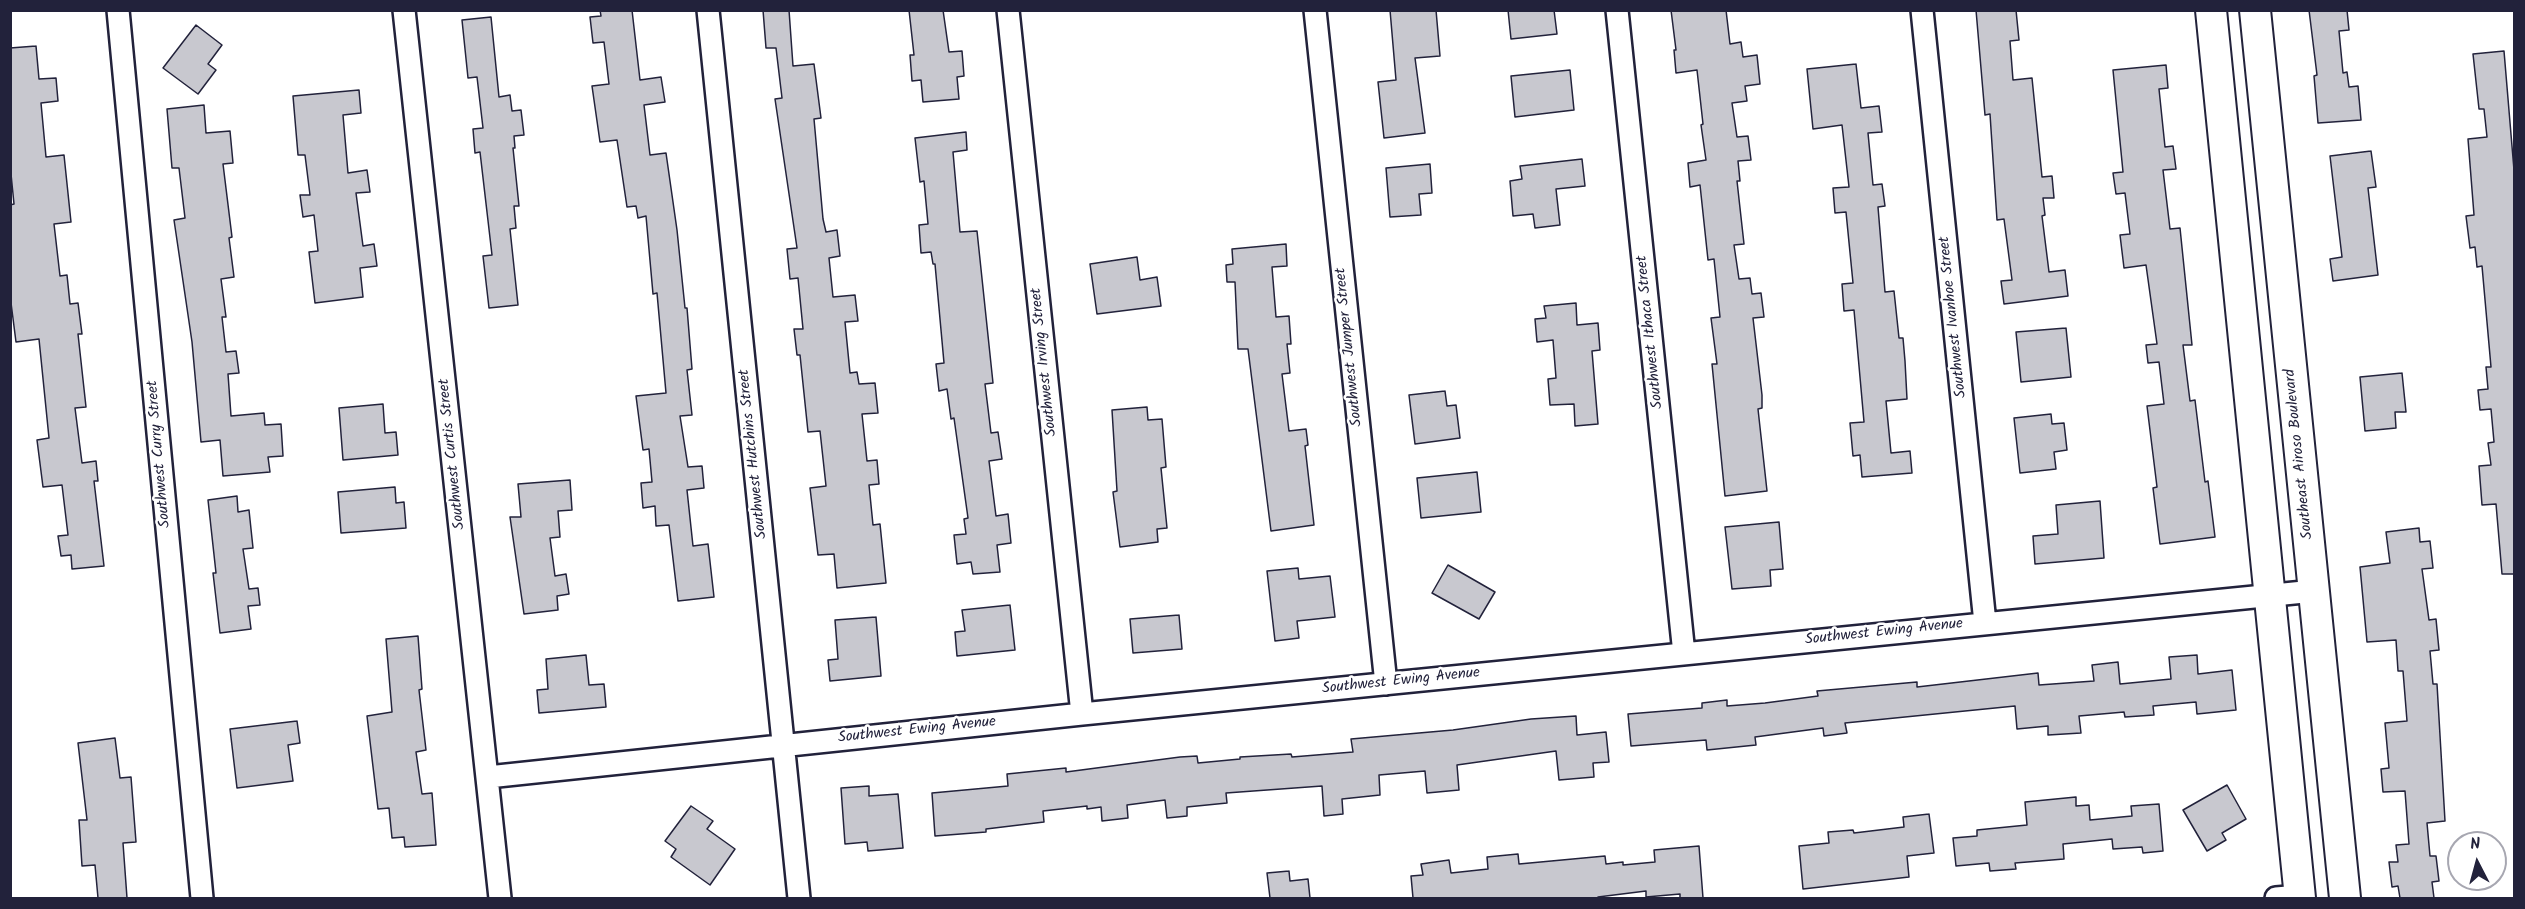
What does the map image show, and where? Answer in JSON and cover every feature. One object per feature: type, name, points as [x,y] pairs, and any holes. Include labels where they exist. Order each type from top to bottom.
[{"type":"main road","points":[[2211,10],[2271,595],[2292,898]]},
{"type":"main road","name":"Southeast Airoso Boulevard","points":[[2255,10],[2345,898]]},
{"type":"street","name":"Southwest Curry Street","points":[[118,10],[202,898]]},
{"type":"street","name":"Southwest Curtis Street","points":[[404,10],[500,898]]},
{"type":"street","name":"Southwest Hutchins Street","points":[[708,10],[799,898]]},
{"type":"street","name":"Southwest Irving Street","points":[[1008,10],[1082,714]]},
{"type":"street","name":"Southwest Jumper Street","points":[[1315,10],[1386,684]]},
{"type":"street","name":"Southwest Ithaca Street","points":[[1617,10],[1684,654]]},
{"type":"street","name":"Southwest Ivanhoe Street","points":[[1922,10],[1985,622]]},
{"type":"street","name":"Southwest Ewing Avenue","points":[[488,777],[1985,622],[2314,591]]},
{"type":"building","points":[[600,10],[632,10],[640,80],[661,77],[665,102],[644,105],[650,155],[666,153],[677,230],[692,369],[687,370],[692,415],[680,416],[688,467],[702,466],[704,488],[687,490],[693,546],[708,544],[714,597],[678,601],[669,525],[656,526],[655,506],[643,508],[641,483],[652,482],[649,449],[643,450],[636,396],[666,393],[657,293],[653,294],[646,216],[638,218],[636,206],[627,207],[617,140],[600,142],[592,86],[609,84],[604,42],[593,43],[590,17],[601,16]]},
{"type":"building","points":[[763,10],[789,10],[793,66],[814,64],[821,118],[814,119],[823,219],[826,232],[837,230],[840,256],[829,258],[833,297],[855,295],[858,321],[845,322],[850,373],[857,372],[859,384],[875,383],[878,413],[862,414],[867,461],[877,460],[879,484],[869,485],[873,525],[880,524],[886,583],[837,588],[834,554],[818,555],[810,488],[826,486],[820,431],[808,432],[800,355],[797,355],[794,329],[803,329],[798,278],[790,279],[787,249],[797,248],[775,99],[782,98],[776,48],[766,48]]},
{"type":"building","points":[[909,10],[943,10],[949,52],[962,51],[964,76],[957,77],[959,99],[923,102],[921,80],[912,81],[910,55],[914,55]]},
{"type":"building","points":[[1390,10],[1436,10],[1440,56],[1415,58],[1425,133],[1384,138],[1378,82],[1396,80]]},
{"type":"building","points":[[1508,10],[1554,10],[1557,34],[1511,39]]},
{"type":"building","points":[[1671,10],[1726,10],[1730,44],[1741,42],[1743,57],[1757,55],[1760,84],[1745,86],[1747,101],[1732,103],[1737,137],[1748,136],[1751,160],[1738,161],[1740,181],[1737,181],[1744,244],[1734,245],[1739,279],[1750,278],[1752,294],[1761,293],[1764,317],[1753,318],[1762,395],[1762,408],[1758,409],[1767,491],[1725,496],[1712,364],[1717,364],[1711,318],[1720,317],[1714,259],[1708,260],[1700,185],[1690,187],[1688,163],[1706,160],[1697,70],[1676,73],[1674,50],[1676,50]]},
{"type":"building","points":[[1976,10],[2016,10],[2019,40],[2010,41],[2013,80],[2032,78],[2042,177],[2052,176],[2054,198],[2043,198],[2045,215],[2042,216],[2049,272],[2065,270],[2068,296],[2004,304],[2001,281],[2012,280],[2004,219],[1997,220],[1990,114],[1985,115]]},
{"type":"building","points":[[2309,10],[2347,10],[2349,30],[2339,31],[2343,73],[2347,72],[2349,87],[2358,86],[2361,120],[2318,123],[2314,76],[2317,75]]},
{"type":"building","points":[[491,17],[499,97],[510,95],[512,111],[521,110],[524,135],[514,136],[515,148],[513,148],[519,206],[514,206],[516,228],[510,229],[518,305],[489,308],[483,256],[492,255],[480,152],[475,153],[473,129],[483,128],[477,77],[468,78],[462,20]]},
{"type":"building","points":[[196,25],[222,45],[208,64],[216,70],[198,94],[163,68]]},
{"type":"building","points":[[36,46],[39,79],[56,78],[58,101],[41,103],[46,157],[64,155],[71,222],[54,224],[60,276],[67,275],[70,304],[78,303],[82,334],[78,334],[86,407],[75,408],[82,463],[96,461],[98,481],[94,481],[104,566],[72,569],[71,555],[61,556],[58,536],[68,535],[62,485],[43,487],[37,440],[49,438],[39,339],[16,342],[10,295],[10,205],[14,204],[10,164],[10,48]]},
{"type":"building","points":[[2504,51],[2514,170],[2514,574],[2502,574],[2496,504],[2482,505],[2479,466],[2491,465],[2488,443],[2494,442],[2491,409],[2480,410],[2478,390],[2488,389],[2486,367],[2491,367],[2482,266],[2477,267],[2475,247],[2470,248],[2466,216],[2474,215],[2468,139],[2487,137],[2484,109],[2479,109],[2473,54]]},
{"type":"building","points":[[1856,64],[1861,108],[1879,106],[1882,132],[1868,133],[1873,185],[1882,184],[1885,206],[1878,207],[1885,292],[1894,291],[1899,338],[1903,338],[1907,399],[1886,401],[1891,453],[1910,451],[1912,473],[1862,477],[1860,455],[1853,456],[1850,423],[1864,422],[1854,310],[1844,311],[1842,284],[1853,283],[1846,212],[1835,213],[1833,188],[1849,187],[1842,125],[1813,129],[1807,69]]},
{"type":"building","points":[[2166,65],[2168,88],[2159,89],[2165,147],[2173,146],[2176,169],[2163,170],[2170,229],[2180,228],[2192,345],[2183,345],[2190,401],[2195,400],[2205,482],[2208,481],[2215,537],[2160,544],[2153,488],[2157,487],[2147,406],[2164,404],[2159,362],[2148,363],[2146,345],[2157,344],[2146,265],[2124,268],[2120,235],[2130,234],[2125,193],[2116,194],[2113,173],[2123,172],[2113,70]]},
{"type":"building","points":[[1570,70],[1574,110],[1515,117],[1511,76]]},
{"type":"building","points":[[359,90],[361,113],[343,115],[348,173],[367,170],[370,192],[356,193],[363,246],[374,244],[377,266],[360,268],[363,297],[315,303],[309,252],[318,251],[314,215],[303,217],[300,195],[310,195],[305,155],[298,155],[293,96]]},
{"type":"building","points":[[204,105],[206,133],[230,131],[233,163],[223,164],[232,237],[229,238],[234,277],[221,279],[226,317],[222,317],[226,352],[236,351],[239,373],[228,374],[231,416],[264,413],[265,425],[281,424],[283,456],[268,457],[270,472],[223,476],[220,440],[201,442],[192,342],[174,220],[185,218],[179,168],[172,168],[167,109]]},
{"type":"building","points":[[966,132],[967,150],[953,152],[960,232],[977,231],[993,383],[985,384],[991,433],[998,432],[1002,459],[989,461],[996,516],[1008,514],[1011,543],[997,545],[1000,572],[973,574],[971,562],[957,564],[954,535],[966,534],[964,519],[968,518],[954,418],[951,419],[947,389],[939,391],[936,364],[944,363],[935,264],[933,264],[931,252],[921,253],[919,225],[928,224],[924,181],[920,182],[915,138]]},
{"type":"building","points":[[2371,151],[2376,187],[2368,188],[2378,275],[2333,281],[2330,259],[2342,257],[2330,156]]},
{"type":"building","points":[[1582,159],[1585,186],[1556,189],[1560,225],[1535,228],[1533,214],[1513,216],[1510,181],[1522,179],[1520,166]]},
{"type":"building","points":[[1430,164],[1432,193],[1419,194],[1421,215],[1390,217],[1386,168]]},
{"type":"building","points":[[1286,244],[1287,266],[1272,267],[1276,317],[1289,316],[1291,344],[1287,344],[1290,373],[1282,374],[1289,431],[1306,429],[1308,445],[1305,446],[1314,525],[1271,531],[1248,349],[1238,349],[1235,282],[1227,282],[1226,265],[1233,264],[1232,249]]},
{"type":"building","points":[[1137,257],[1140,280],[1157,277],[1161,306],[1097,314],[1090,264]]},
{"type":"building","points":[[1576,303],[1577,325],[1598,323],[1600,350],[1592,351],[1598,424],[1575,426],[1574,404],[1550,405],[1548,379],[1556,378],[1553,340],[1537,342],[1535,319],[1546,318],[1544,306]]},
{"type":"building","points":[[2066,328],[2071,377],[2021,382],[2016,332]]},
{"type":"building","points":[[2402,373],[2406,412],[2395,412],[2396,428],[2365,431],[2360,377]]},
{"type":"building","points":[[1445,391],[1447,406],[1456,405],[1460,438],[1415,444],[1409,395]]},
{"type":"building","points":[[383,404],[385,433],[396,432],[398,455],[343,460],[339,408]]},
{"type":"building","points":[[1147,407],[1148,420],[1162,419],[1166,467],[1161,468],[1167,528],[1157,529],[1158,542],[1120,547],[1113,492],[1117,491],[1112,410]]},
{"type":"building","points":[[2051,414],[2052,424],[2064,423],[2067,450],[2054,452],[2056,469],[2020,473],[2014,418]]},
{"type":"building","points":[[1477,472],[1481,512],[1421,518],[1417,478]]},
{"type":"building","points":[[570,480],[572,510],[558,511],[560,537],[550,538],[555,576],[566,574],[569,594],[557,596],[558,610],[524,614],[510,517],[521,517],[518,484]]},
{"type":"building","points":[[395,487],[396,503],[404,502],[406,528],[341,533],[338,492]]},
{"type":"building","points":[[237,496],[238,512],[249,510],[253,548],[243,549],[249,589],[258,588],[260,605],[248,606],[251,629],[220,633],[208,500]]},
{"type":"building","points":[[2100,501],[2104,558],[2035,564],[2033,536],[2058,534],[2056,505]]},
{"type":"building","points":[[1779,522],[1783,569],[1770,570],[1771,586],[1732,589],[1725,527]]},
{"type":"building","points":[[2419,528],[2420,542],[2430,541],[2433,568],[2422,569],[2429,620],[2436,619],[2439,650],[2430,651],[2433,684],[2437,684],[2445,821],[2427,823],[2430,856],[2436,856],[2439,881],[2432,882],[2434,898],[2400,898],[2398,886],[2392,887],[2389,862],[2398,862],[2396,845],[2409,844],[2405,791],[2383,792],[2381,769],[2389,768],[2385,723],[2407,721],[2403,671],[2398,671],[2396,640],[2367,642],[2360,567],[2390,563],[2386,532]]},
{"type":"building","points":[[1448,565],[1495,592],[1479,619],[1432,593]]},
{"type":"building","points":[[1298,568],[1299,579],[1330,576],[1335,617],[1297,621],[1299,638],[1275,641],[1267,571]]},
{"type":"building","points":[[1010,605],[1015,650],[957,656],[955,632],[965,631],[962,610]]},
{"type":"building","points":[[1179,615],[1182,649],[1133,653],[1130,619]]},
{"type":"building","points":[[876,617],[881,676],[830,681],[828,660],[838,659],[835,620]]},
{"type":"building","points":[[418,636],[422,689],[419,690],[426,750],[416,752],[422,794],[432,793],[436,845],[405,847],[404,837],[392,838],[389,808],[378,809],[367,716],[392,712],[386,639]]},
{"type":"building","points":[[586,655],[589,685],[604,684],[606,707],[539,713],[537,690],[548,689],[546,659]]},
{"type":"building","points":[[2197,655],[2198,674],[2232,670],[2236,710],[2197,714],[2196,702],[2153,706],[2154,715],[2125,717],[2124,712],[2079,716],[2081,733],[2048,735],[2048,726],[2017,729],[2015,706],[1845,723],[1847,733],[1824,736],[1823,728],[1755,737],[1756,745],[1707,750],[1706,740],[1631,746],[1628,714],[1702,708],[1702,703],[1727,700],[1727,706],[1765,703],[1818,696],[1817,691],[1917,682],[1917,687],[2038,673],[2039,685],[2094,681],[2092,665],[2118,662],[2120,684],[2171,679],[2169,657]]},
{"type":"building","points":[[1576,716],[1577,735],[1606,732],[1609,762],[1593,763],[1594,777],[1559,780],[1556,751],[1457,765],[1459,790],[1427,793],[1425,771],[1379,775],[1380,795],[1342,799],[1343,814],[1324,816],[1322,786],[1226,793],[1227,803],[1187,807],[1187,816],[1167,818],[1165,800],[1127,805],[1128,818],[1102,821],[1101,807],[1087,809],[1087,806],[1043,811],[1044,822],[986,829],[986,832],[935,836],[932,793],[1008,786],[1007,774],[1066,768],[1066,772],[1180,757],[1197,756],[1198,763],[1240,759],[1240,757],[1291,754],[1292,757],[1353,752],[1351,739]]},
{"type":"building","points":[[297,721],[300,743],[288,745],[293,781],[237,788],[230,729]]},
{"type":"building","points":[[115,738],[120,778],[131,777],[136,842],[123,843],[127,898],[98,898],[95,865],[82,866],[79,820],[87,820],[78,743]]},
{"type":"building","points":[[2227,785],[2246,819],[2222,833],[2226,840],[2207,851],[2183,810]]},
{"type":"building","points":[[869,786],[869,796],[898,794],[903,848],[868,851],[867,842],[845,844],[841,788]]},
{"type":"building","points":[[2076,797],[2076,806],[2089,805],[2090,820],[2132,816],[2131,806],[2159,804],[2163,851],[2143,853],[2142,847],[2113,849],[2112,839],[2063,844],[2064,859],[2015,863],[2016,869],[1990,871],[1989,863],[1956,866],[1953,838],[1977,836],[1977,830],[2027,825],[2025,802]]},
{"type":"building","points":[[691,806],[713,821],[707,829],[735,849],[710,885],[671,857],[676,849],[665,841]]},
{"type":"building","points":[[1929,814],[1934,853],[1907,856],[1909,877],[1803,889],[1799,846],[1829,843],[1828,832],[1853,830],[1854,833],[1904,827],[1903,817]]},
{"type":"building","points":[[1699,846],[1703,898],[1680,898],[1680,894],[1646,897],[1646,891],[1598,898],[1413,898],[1411,876],[1423,875],[1421,864],[1449,860],[1451,873],[1488,869],[1487,857],[1518,854],[1519,864],[1605,856],[1606,864],[1623,862],[1623,865],[1655,862],[1654,850]]},
{"type":"building","points":[[1289,871],[1290,881],[1308,879],[1310,898],[1270,898],[1267,873]]}]
